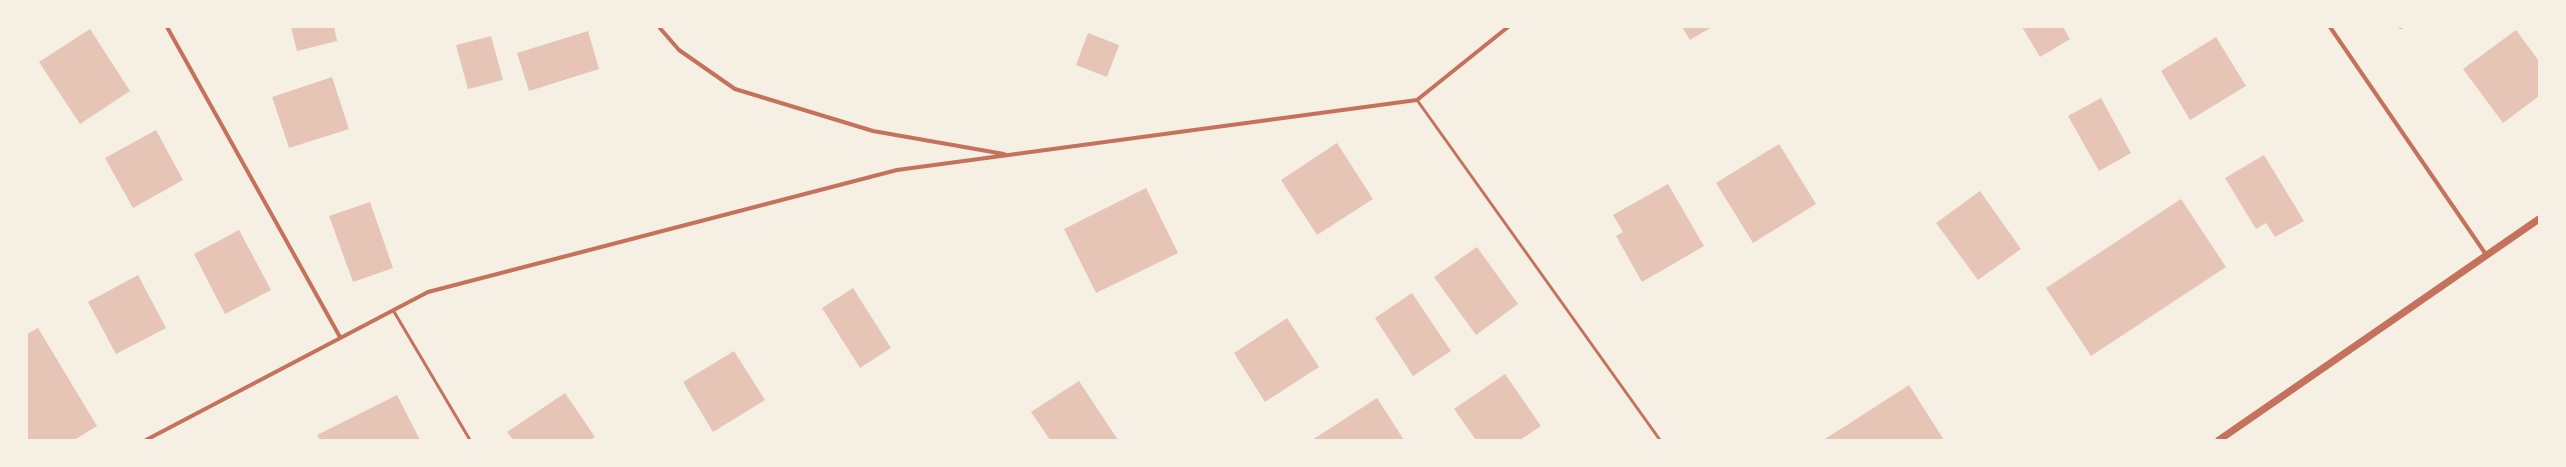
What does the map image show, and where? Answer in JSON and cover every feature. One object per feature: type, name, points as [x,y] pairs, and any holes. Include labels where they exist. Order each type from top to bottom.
[{"type":"street","points":[[167,27],[340,337]]},
{"type":"street","points":[[659,27],[679,50],[736,89],[873,131],[1008,155]]},
{"type":"street","points":[[146,440],[428,292],[897,170],[1417,100],[1508,27]]},
{"type":"street","points":[[2330,27],[2486,256]]},
{"type":"street","points":[[2219,440],[2539,219]]},
{"type":"lane","points":[[1417,100],[1660,440]]},
{"type":"lane","points":[[393,310],[470,440]]},
{"type":"building","points":[[291,27],[334,27],[337,41],[297,51]]},
{"type":"building","points":[[1682,27],[1712,27],[1690,40]]},
{"type":"building","points":[[2022,27],[2063,27],[2070,39],[2040,57]]},
{"type":"building","points":[[90,29],[130,91],[80,124],[39,62]]},
{"type":"building","points":[[2516,30],[2539,61],[2539,96],[2503,123],[2463,69]]},
{"type":"building","points":[[588,31],[599,69],[529,91],[517,53]]},
{"type":"building","points":[[1088,33],[1119,45],[1107,77],[1076,65]]},
{"type":"building","points":[[491,36],[503,80],[468,89],[456,45]]},
{"type":"building","points":[[2216,37],[2246,86],[2190,120],[2161,71]]},
{"type":"building","points":[[332,77],[349,129],[289,148],[272,97]]},
{"type":"building","points":[[2101,98],[2131,153],[2099,171],[2068,116]]},
{"type":"building","points":[[156,130],[183,180],[133,208],[105,158]]},
{"type":"building","points":[[1337,143],[1373,199],[1317,235],[1281,180]]},
{"type":"building","points":[[1779,144],[1816,204],[1753,243],[1716,183]]},
{"type":"building","points":[[2264,155],[2304,221],[2275,237],[2266,223],[2256,229],[2225,178]]},
{"type":"building","points":[[1668,184],[1704,246],[1642,282],[1616,236],[1623,232],[1613,215]]},
{"type":"building","points":[[1146,188],[1178,253],[1096,293],[1064,229]]},
{"type":"building","points":[[1980,191],[2021,249],[1978,280],[1936,223]]},
{"type":"building","points":[[2181,199],[2226,267],[2091,356],[2046,288]]},
{"type":"building","points":[[370,202],[393,268],[353,282],[329,216]]},
{"type":"building","points":[[239,230],[271,290],[225,314],[194,254]]},
{"type":"building","points":[[1477,247],[1518,304],[1476,335],[1434,277]]},
{"type":"building","points":[[138,275],[166,328],[116,354],[88,302]]},
{"type":"building","points":[[853,288],[891,348],[860,368],[822,308]]},
{"type":"building","points":[[1412,293],[1451,351],[1413,376],[1375,318]]},
{"type":"building","points":[[1287,318],[1319,367],[1265,402],[1234,353]]},
{"type":"building","points":[[38,328],[97,426],[74,440],[27,440],[27,334]]},
{"type":"building","points":[[734,351],[765,400],[713,432],[683,382]]},
{"type":"building","points":[[1505,374],[1541,426],[1520,440],[1476,440],[1454,409]]},
{"type":"building","points":[[1079,381],[1118,440],[1050,440],[1031,412]]},
{"type":"building","points":[[1909,385],[1944,440],[1823,440],[1847,425]]},
{"type":"building","points":[[565,393],[595,437],[590,440],[513,440],[507,432]]},
{"type":"building","points":[[397,395],[420,440],[320,440],[317,435]]},
{"type":"building","points":[[1377,398],[1404,440],[1312,440]]}]
